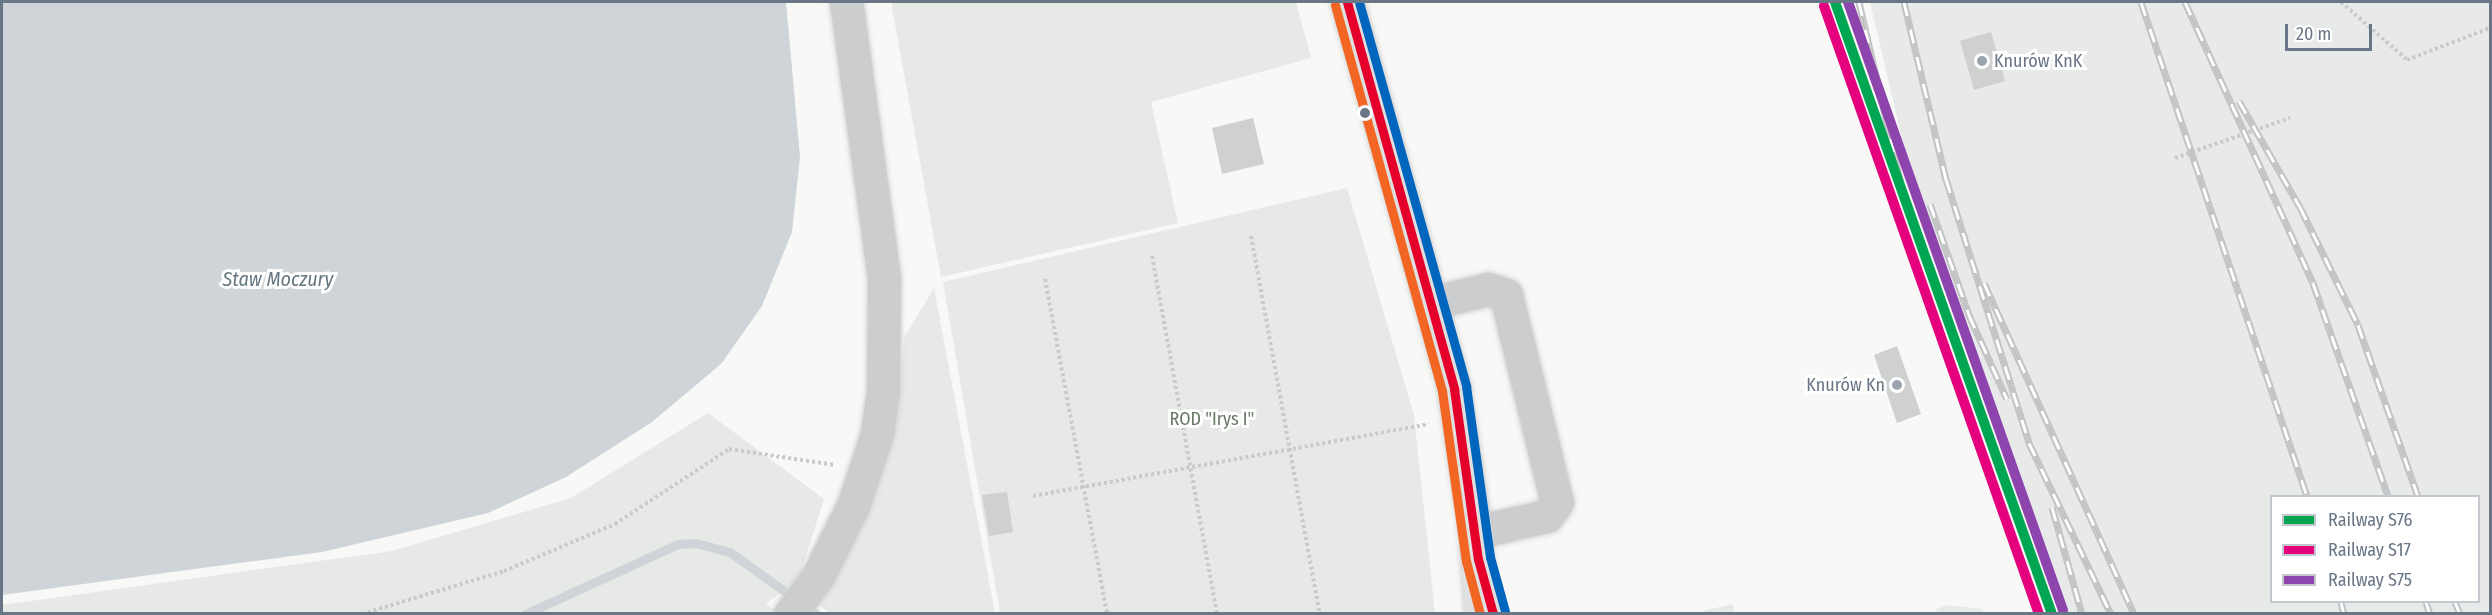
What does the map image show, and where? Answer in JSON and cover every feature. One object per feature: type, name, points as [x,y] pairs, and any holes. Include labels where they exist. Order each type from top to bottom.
[{"type":"main road","points":[[1347,2],[1432,303],[1459,420],[1477,546],[1492,614]]},
{"type":"main road","points":[[1477,546],[1481,614]]},
{"type":"lane","points":[[797,605],[835,547],[866,470],[883,391],[885,278],[846,2]]},
{"type":"lane","points":[[1432,303],[1488,289],[1506,295],[1557,502],[1547,516],[1477,546]]},
{"type":"path","points":[[2341,2],[2407,60],[2490,28]]},
{"type":"path","points":[[2175,158],[2290,118]]},
{"type":"path","points":[[1251,236],[1320,614]]},
{"type":"path","points":[[1152,256],[1217,614]]},
{"type":"path","points":[[1045,279],[1107,614]]},
{"type":"path","points":[[1034,496],[1459,420]]},
{"type":"path","points":[[362,614],[504,571],[615,524],[729,449],[866,470]]},
{"type":"shaded area","points":[[1870,2],[2490,2],[2490,613],[2062,613],[1912,182]]},
{"type":"shaded area","points":[[1949,605],[1982,609],[1983,613],[1937,613],[1936,609]]},
{"type":"green space","points":[[891,2],[1296,2],[1311,58],[1151,102],[1178,223],[941,277]]},
{"type":"green space","name":"ROD \"Irys I\"","points":[[1347,188],[1414,415],[1435,613],[1000,613],[943,282]]},
{"type":"green space","points":[[934,288],[995,613],[830,613],[817,604],[863,528],[893,429],[905,336]]},
{"type":"green space","points":[[708,413],[824,499],[799,578],[766,604],[780,613],[2,614],[2,605],[392,551],[571,498]]},
{"type":"green space","points":[[1732,604],[1735,613],[1696,613]]},
{"type":"water","name":"Staw Moczury","points":[[2,2],[786,2],[800,157],[792,232],[762,306],[721,364],[652,422],[566,477],[488,513],[322,552],[2,595]]},
{"type":"building","name":"Knurów KnK","points":[[1991,32],[2005,81],[1974,90],[1960,41]]},
{"type":"building","points":[[1253,118],[1264,164],[1222,174],[1212,128]]},
{"type":"building","name":"Knurów Kn","points":[[1897,346],[1921,414],[1897,423],[1874,355]]},
{"type":"building","points":[[1007,492],[1013,532],[989,536],[982,495]]},
{"type":"waterway","points":[[525,614],[678,544],[696,543],[730,552],[816,614]]},
{"type":"railway","points":[[1859,2],[1905,201]]},
{"type":"railway","points":[[1904,2],[1946,179],[2029,443],[2111,614]]},
{"type":"railway","points":[[2141,2],[2307,495]]},
{"type":"railway","points":[[2185,2],[2313,283],[2388,495]]},
{"type":"railway","points":[[2239,101],[2300,207],[2358,325],[2418,495]]},
{"type":"railway","points":[[1930,204],[1969,315],[2007,399]]},
{"type":"railway","points":[[1984,283],[2134,614]]},
{"type":"railway","points":[[2052,507],[2082,614]]},
{"type":"railway","points":[[2341,603],[2344,614]]},
{"type":"railway","points":[[2426,603],[2430,614]]},
{"type":"railway","points":[[2455,603],[2460,614]]},
{"type":"rail line","name":"S76","points":[[1835,2],[2052,614]]},
{"type":"rail line","name":"S75","points":[[1848,2],[2063,610]]},
{"type":"rail line","name":"S17","points":[[1824,6],[2039,614]]},
{"type":"transit line","points":[[1347,2],[1454,389],[1478,559],[1493,614]]},
{"type":"transit line","points":[[1359,2],[1466,386],[1490,557],[1505,611]]},
{"type":"transit line","points":[[1335,5],[1442,391],[1466,561],[1480,614]]},
{"type":"place","name":"Knurów KnK","points":[[1982,61]]},
{"type":"place","name":"Knurów Kn","points":[[1897,385]]}]
